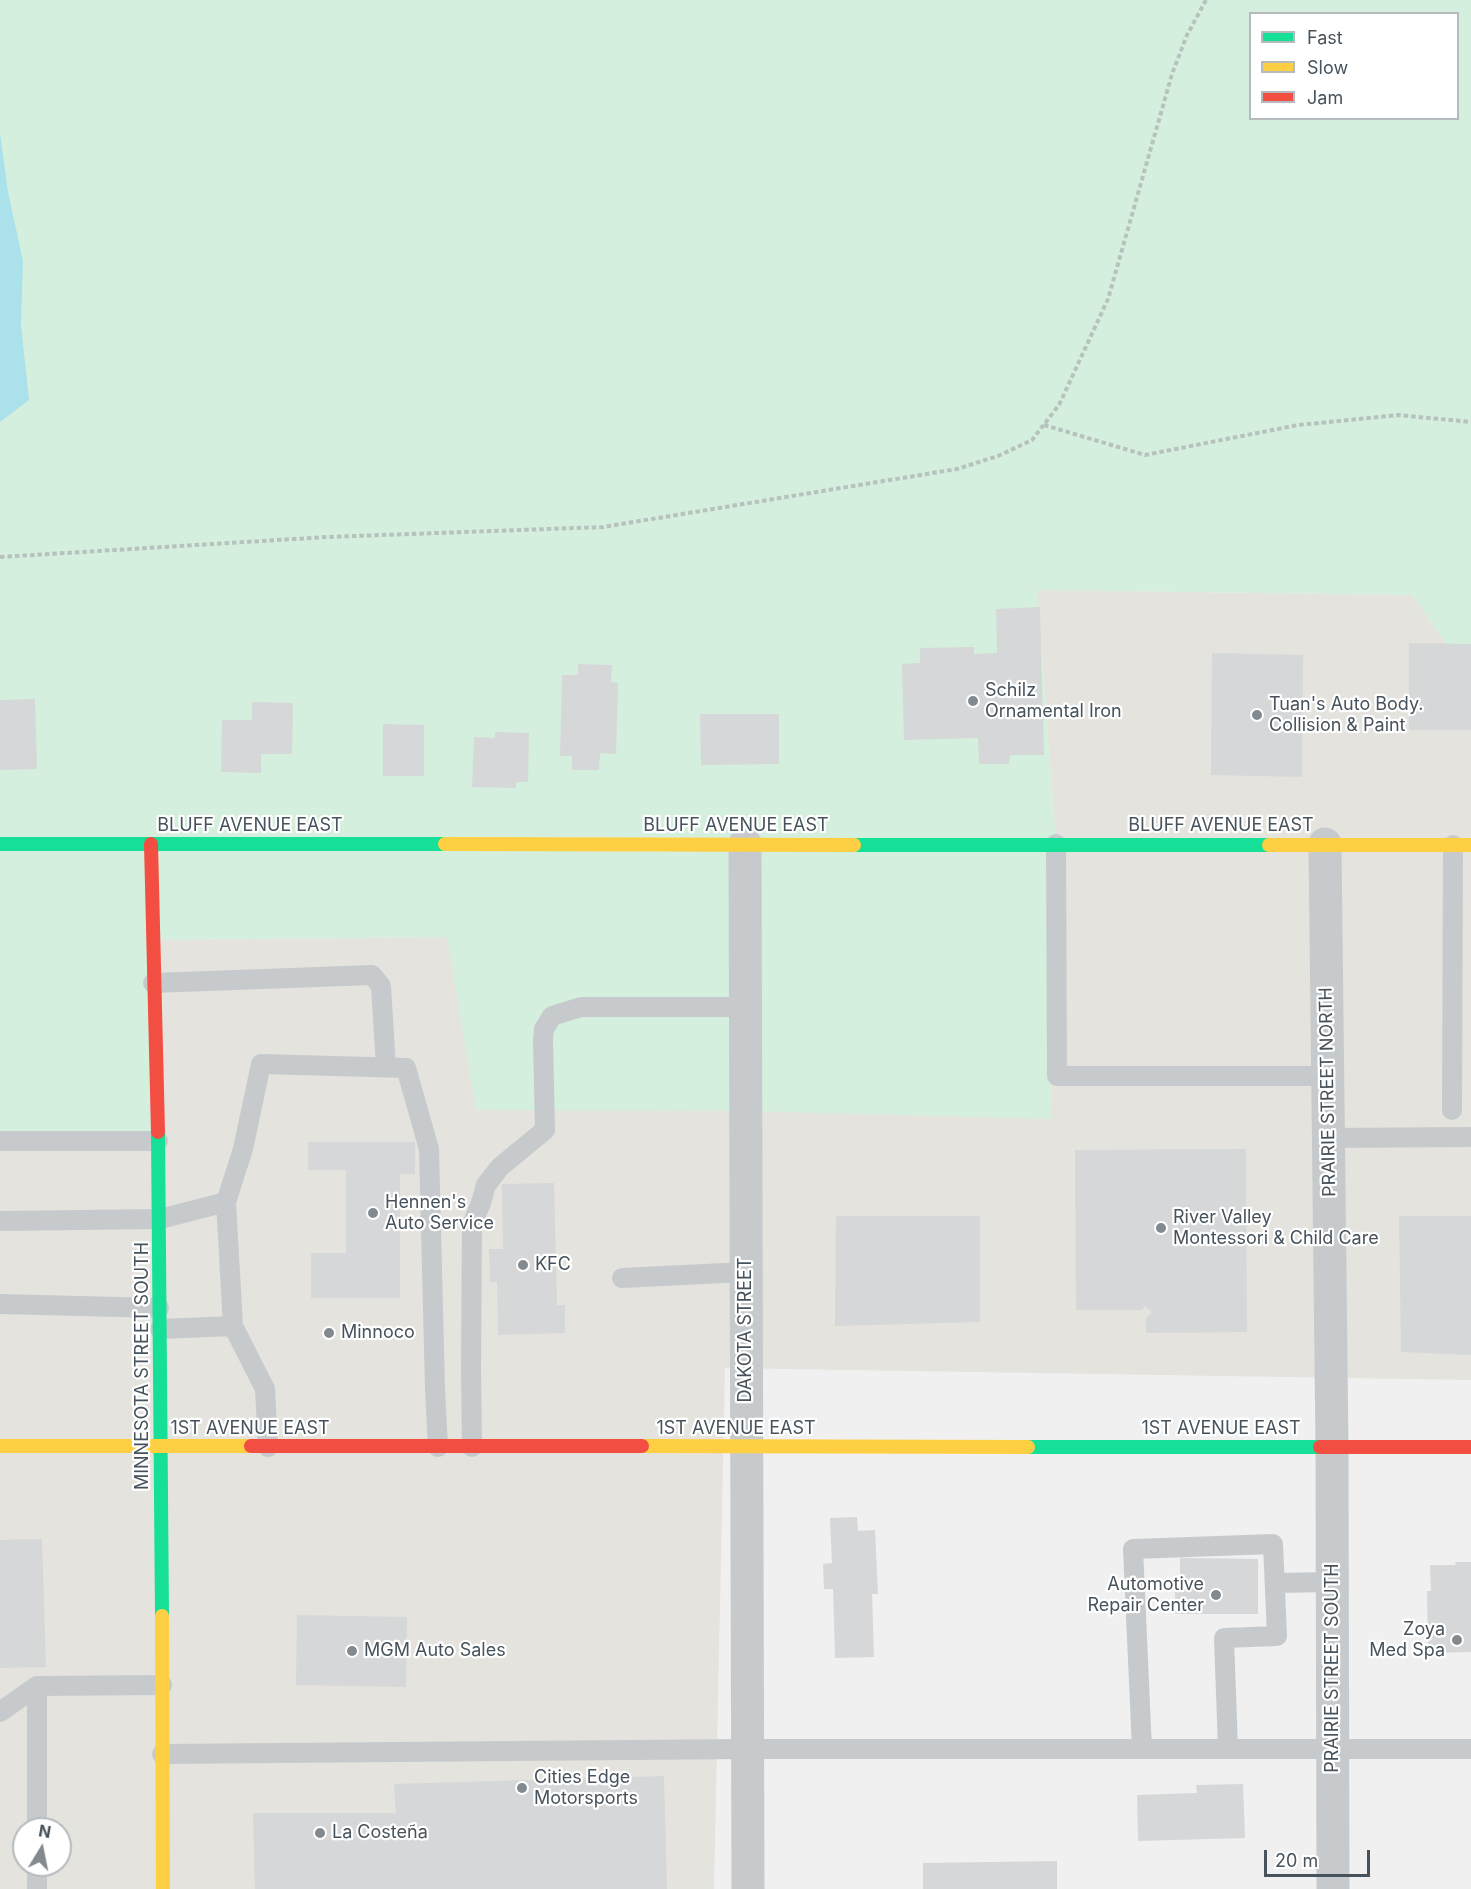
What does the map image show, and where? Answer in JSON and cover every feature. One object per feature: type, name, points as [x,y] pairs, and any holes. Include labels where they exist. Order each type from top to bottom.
[{"type":"street","name":"BLUFF AVENUE EAST","points":[[0,844],[1462,845]]},
{"type":"street","name":"MINNESOTA STREET SOUTH","points":[[151,844],[160,1219],[163,1889]]},
{"type":"street","name":"DAKOTA STREET","points":[[745,844],[748,1889]]},
{"type":"street","name":"PRAIRIE STREET NORTH","points":[[1325,844],[1332,1448]]},
{"type":"street","name":"1ST AVENUE EAST","points":[[0,1446],[1471,1447]]},
{"type":"street","name":"PRAIRIE STREET SOUTH","points":[[1332,1448],[1333,1889]]},
{"type":"lane","points":[[1056,844],[1057,1076],[1328,1076]]},
{"type":"lane","points":[[1452,1110],[1462,934],[1462,845]]},
{"type":"lane","points":[[153,983],[372,975],[381,986],[386,1067]]},
{"type":"lane","points":[[472,1447],[472,1224],[486,1185],[500,1167],[545,1130],[543,1040],[544,1029],[552,1016],[581,1007],[745,1007]]},
{"type":"lane","points":[[268,1447],[265,1389],[233,1326],[226,1202],[243,1149],[261,1064],[406,1068],[429,1149],[438,1447]]},
{"type":"lane","points":[[1328,1138],[1471,1137]]},
{"type":"lane","points":[[0,1141],[158,1141]]},
{"type":"lane","points":[[0,1221],[160,1219],[226,1202]]},
{"type":"lane","points":[[622,1278],[746,1272]]},
{"type":"lane","points":[[0,1304],[159,1308]]},
{"type":"lane","points":[[160,1329],[233,1326]]},
{"type":"lane","points":[[1142,1749],[1133,1549],[1273,1544],[1276,1636],[1224,1638],[1228,1749]]},
{"type":"lane","points":[[1275,1583],[1332,1582]]},
{"type":"lane","points":[[0,1712],[37,1686],[162,1685]]},
{"type":"lane","points":[[37,1686],[37,1817]]},
{"type":"lane","points":[[162,1754],[747,1749],[1471,1749]]},
{"type":"path","points":[[0,557],[327,537],[603,527],[957,469],[998,456],[1032,440],[1059,405],[1108,299],[1172,74],[1187,35],[1206,0]]},
{"type":"path","points":[[1044,425],[1145,455],[1309,424],[1398,415],[1471,423]]},
{"type":"shaded area","points":[[1037,590],[1412,595],[1471,679],[1471,1380],[725,1368],[714,1889],[0,1889],[0,1140],[153,940],[448,937],[1056,844]]},
{"type":"green space","points":[[0,0],[1471,0],[1471,679],[1412,595],[1037,590],[1056,844],[1051,1119],[746,1111],[476,1110],[447,937],[153,940],[158,1141],[0,1141]]},
{"type":"water","points":[[0,133],[8,192],[23,261],[21,325],[29,400],[0,422]]},
{"type":"building","name":"Schilz Ornamental Iron","points":[[1040,607],[1044,755],[1010,755],[1009,764],[979,764],[978,738],[904,740],[902,664],[920,663],[920,648],[974,647],[974,654],[997,653],[996,609]]},
{"type":"building","points":[[1409,643],[1471,644],[1471,730],[1409,730]]},
{"type":"building","name":"Tuan's Auto Body. Collision & Paint","points":[[1212,653],[1303,655],[1302,777],[1211,775]]},
{"type":"building","points":[[578,664],[612,665],[611,682],[618,683],[616,754],[600,753],[599,770],[572,770],[572,756],[560,756],[562,675],[578,675]]},
{"type":"building","points":[[35,699],[37,769],[0,770],[0,700]]},
{"type":"building","points":[[252,702],[293,703],[292,754],[261,754],[261,773],[221,772],[222,720],[252,720]]},
{"type":"building","points":[[700,714],[779,714],[779,764],[701,765]]},
{"type":"building","points":[[383,724],[424,725],[424,776],[383,776]]},
{"type":"building","points":[[495,732],[529,733],[528,782],[516,782],[516,788],[472,787],[474,737],[495,738]]},
{"type":"building","name":"Hennen's Auto Service","points":[[308,1142],[415,1142],[415,1174],[400,1174],[400,1298],[311,1298],[311,1253],[346,1253],[346,1170],[308,1170]]},
{"type":"building","name":"River Valley Montessori & Child Care","points":[[1246,1149],[1247,1332],[1146,1333],[1146,1318],[1152,1312],[1145,1306],[1142,1310],[1076,1310],[1075,1150]]},
{"type":"building","name":"KFC","points":[[554,1183],[557,1305],[565,1305],[565,1333],[498,1335],[497,1282],[490,1282],[489,1249],[503,1249],[502,1184]]},
{"type":"building","points":[[836,1216],[980,1216],[980,1322],[835,1326]]},
{"type":"building","points":[[1399,1216],[1471,1216],[1471,1355],[1401,1352]]},
{"type":"building","points":[[857,1517],[858,1531],[875,1530],[878,1594],[872,1594],[874,1657],[835,1658],[833,1589],[824,1589],[823,1564],[832,1563],[830,1518]]},
{"type":"building","points":[[42,1539],[46,1667],[0,1668],[0,1540]]},
{"type":"building","name":"Automotive Repair Center","points":[[1180,1558],[1258,1559],[1258,1614],[1175,1614],[1175,1577],[1180,1577]]},
{"type":"building","points":[[1455,1562],[1471,1562],[1471,1652],[1428,1653],[1427,1591],[1431,1591],[1430,1565],[1456,1565]]},
{"type":"building","name":"MGM Auto Sales","points":[[297,1615],[407,1617],[406,1687],[296,1685]]},
{"type":"building","points":[[664,1776],[667,1889],[255,1889],[253,1813],[396,1813],[394,1784]]},
{"type":"building","points":[[1243,1784],[1245,1838],[1138,1841],[1137,1795],[1197,1793],[1196,1785]]},
{"type":"building","points":[[1057,1861],[1057,1889],[923,1889],[923,1863]]},
{"type":"traffic: fast","points":[[0,844],[445,844]]},
{"type":"traffic: fast","points":[[854,845],[1269,845]]},
{"type":"traffic: fast","points":[[158,1132],[162,1616]]},
{"type":"traffic: fast","points":[[1028,1447],[1320,1447]]},
{"type":"traffic: slow","points":[[445,844],[854,845]]},
{"type":"traffic: slow","points":[[1269,845],[1471,845]]},
{"type":"traffic: slow","points":[[0,1446],[251,1446]]},
{"type":"traffic: slow","points":[[642,1446],[1028,1447]]},
{"type":"traffic: slow","points":[[162,1616],[163,1889]]},
{"type":"traffic: jam","points":[[151,844],[158,1132]]},
{"type":"traffic: jam","points":[[251,1446],[642,1446]]},
{"type":"traffic: jam","points":[[1320,1447],[1471,1447]]},
{"type":"place","name":"Schilz Ornamental Iron","points":[[973,701]]},
{"type":"place","name":"Tuan's Auto Body. Collision & Paint","points":[[1257,715]]},
{"type":"place","name":"Hennen's Auto Service","points":[[373,1213]]},
{"type":"place","name":"River Valley Montessori & Child Care","points":[[1161,1228]]},
{"type":"place","name":"KFC","points":[[523,1265]]},
{"type":"place","name":"Minnoco","points":[[329,1333]]},
{"type":"place","name":"Automotive Repair Center","points":[[1216,1595]]},
{"type":"place","name":"Zoya Med Spa","points":[[1457,1640]]},
{"type":"place","name":"MGM Auto Sales","points":[[352,1651]]},
{"type":"place","name":"Cities Edge Motorsports","points":[[522,1788]]},
{"type":"place","name":"La Costeña","points":[[320,1833]]}]
